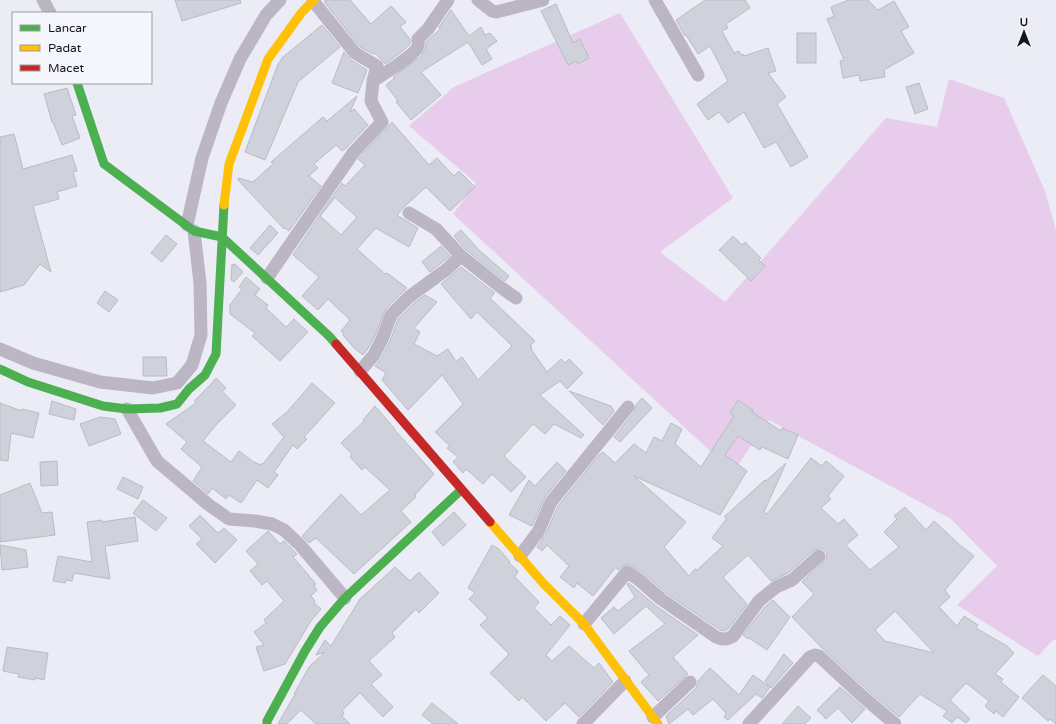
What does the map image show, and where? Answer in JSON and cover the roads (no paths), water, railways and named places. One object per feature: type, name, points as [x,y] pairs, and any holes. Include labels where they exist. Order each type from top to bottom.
[{"type":"street","points":[[43,0],[49,12]]},
{"type":"street","points":[[0,349],[33,363],[100,382],[153,388],[177,383],[192,365],[201,335],[200,283],[194,229],[202,158],[221,103],[240,59],[266,15],[280,0]]},
{"type":"street","points":[[0,369],[28,382],[103,406],[127,409],[160,408],[177,404],[189,388],[205,375],[216,354],[219,312],[218,236],[229,164],[268,60],[302,12],[313,0],[355,53],[377,66],[373,80],[371,101],[382,122],[353,153],[267,278]]},
{"type":"street","points":[[373,80],[402,62],[416,50],[418,39],[428,29],[448,0]]},
{"type":"street","points":[[478,0],[492,11],[496,12],[543,0]]},
{"type":"street","points":[[655,0],[698,75]]},
{"type":"street","points":[[77,84],[104,164],[194,229],[218,236],[267,278],[329,336],[543,583],[584,624],[655,720],[690,682]]},
{"type":"street","points":[[409,213],[436,229],[461,256],[502,289],[516,298]]},
{"type":"street","points":[[360,371],[374,354],[383,337],[391,315],[409,297],[447,269],[461,256]]},
{"type":"street","points":[[520,556],[538,532],[550,502],[628,407]]},
{"type":"street","points":[[127,409],[157,461],[209,506],[229,519],[272,524],[284,530],[300,544],[345,598]]},
{"type":"street","points":[[267,724],[267,721],[308,645],[320,627],[345,598],[461,490]]},
{"type":"street","points":[[584,624],[628,572],[661,599],[716,637],[720,639],[729,639],[733,636],[758,601],[776,587],[792,580],[819,556]]},
{"type":"street","points":[[749,724],[810,657],[815,655],[819,656],[895,724]]},
{"type":"street","points":[[583,724],[625,680]]}]
